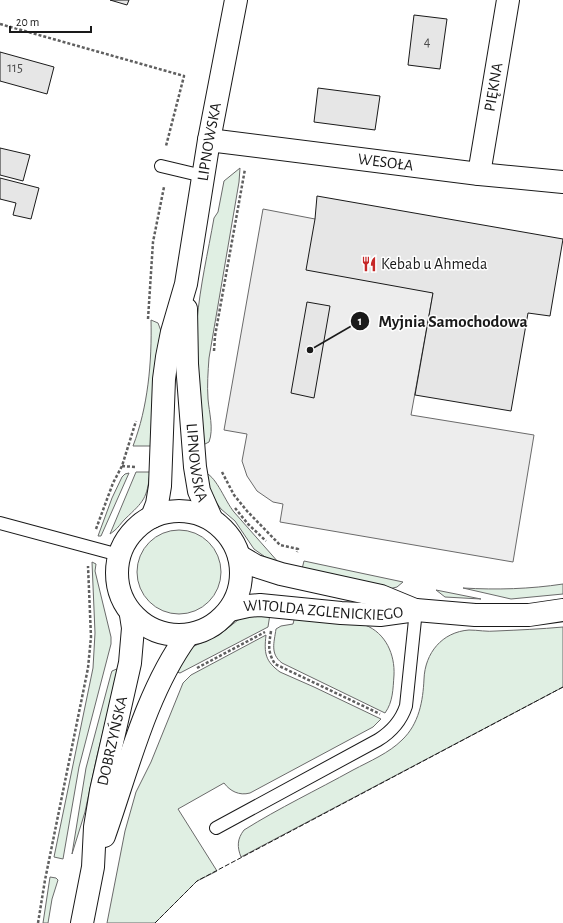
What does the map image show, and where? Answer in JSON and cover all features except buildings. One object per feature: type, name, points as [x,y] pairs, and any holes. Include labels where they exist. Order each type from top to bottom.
[{"type":"main road","name":"LIPNOWSKA","points":[[152,517],[157,504],[160,486],[164,386],[167,357],[172,332],[186,284],[202,176],[236,0]]},
{"type":"main road","name":"PIĘKNA","points":[[479,174],[508,0]]},
{"type":"main road","name":"WESOŁA","points":[[209,140],[479,174],[563,182]]},
{"type":"main road","name":"LIPNOWSKA","points":[[186,284],[186,364],[195,467],[199,491],[211,518]]},
{"type":"main road","points":[[181,510],[211,518],[229,534],[234,542],[242,570],[240,592],[230,610],[211,627],[187,636],[170,636],[147,627],[131,615],[119,590],[116,571],[119,555],[127,540],[142,524],[152,517],[162,513],[181,510]]},
{"type":"main road","name":"WITOLDA ZGLENICKIEGO","points":[[239,556],[256,566],[281,574],[381,596],[416,610]]},
{"type":"main road","name":"WITOLDA ZGLENICKIEGO","points":[[230,610],[260,605],[341,613],[380,615],[416,610],[475,615],[529,615],[563,610]]},
{"type":"main road","name":"DOBRZYŃSKA","points":[[93,868],[95,827],[101,791],[130,663],[133,628],[131,615]]},
{"type":"main road","name":"DOBRZYŃSKA","points":[[82,923],[93,868],[146,716],[168,665],[187,636]]},
{"type":"lane","points":[[164,167],[202,176]]},
{"type":"lane","points":[[0,523],[119,555]]},
{"type":"lane","points":[[216,828],[378,740],[386,735],[395,726],[402,716],[406,706],[416,610]]},
{"type":"path","points":[[0,24],[184,76],[164,167],[153,242],[149,308]]},
{"type":"path","points":[[214,351],[215,336],[249,145]]},
{"type":"path","points":[[38,923],[45,880],[88,668],[91,637],[87,560],[105,503],[122,466]]},
{"type":"green space","points":[[240,168],[239,182],[209,358],[208,399],[211,432],[209,442],[203,445],[197,383],[196,352],[200,295],[214,218],[218,212],[224,181]]},
{"type":"green space","points":[[151,320],[158,323],[161,331],[156,365],[151,446],[133,446],[146,400],[151,352]]},
{"type":"green space","points":[[136,472],[150,472],[148,488],[144,499],[110,534]]},
{"type":"green space","points":[[129,473],[101,536],[98,536],[112,498],[122,477]]},
{"type":"green space","points":[[206,473],[214,480],[234,512],[279,563],[268,559],[254,549],[235,521],[221,509],[211,495]]},
{"type":"green space","points":[[179,530],[195,533],[209,542],[218,556],[221,572],[218,588],[209,602],[195,611],[179,614],[163,611],[149,602],[140,588],[137,572],[140,556],[149,542],[163,533]]},
{"type":"green space","points":[[304,561],[403,582],[397,587],[389,589],[302,569]]},
{"type":"green space","points":[[92,562],[96,564],[95,571],[111,637],[111,644],[79,767],[63,859],[54,857],[93,668],[95,633]]},
{"type":"green space","points":[[563,584],[563,594],[511,599],[463,588],[513,589]]},
{"type":"green space","points":[[436,590],[481,599],[445,597]]},
{"type":"green space","points":[[270,614],[268,627],[180,673],[174,671],[192,647],[219,635],[238,620],[245,617]]},
{"type":"green space","points":[[295,616],[363,624],[379,633],[391,652],[394,667],[392,695],[390,704],[385,713],[278,660],[274,652],[276,629],[281,626],[293,624]]},
{"type":"green space","points":[[563,627],[563,687],[241,857],[238,843],[244,830],[391,749],[408,734],[419,712],[423,696],[425,670],[428,661],[437,646],[443,640],[451,635],[469,630],[493,631]]},
{"type":"green space","points":[[266,635],[265,647],[268,660],[280,672],[381,719],[373,727],[250,793],[242,794],[235,792],[224,783],[178,809],[217,871],[197,881],[155,923],[107,923],[125,831],[136,792],[151,762],[183,683],[191,675]]},
{"type":"green space","points":[[119,668],[85,812],[72,854],[86,768],[111,674],[112,671]]},
{"type":"green space","points":[[50,877],[58,880],[52,899],[48,923],[43,923]]},
{"type":"shaded area","points":[[263,209],[315,219],[433,293],[411,415],[534,435],[513,562],[280,522],[283,504],[273,502],[257,491],[247,476],[242,461],[247,434],[224,430]]},
{"type":"fence","points":[[155,923],[197,881],[563,687]]},
{"type":"place","name":"Kebab u Ahmeda","points":[[369,264]]},
{"type":"place","name":"Myjnia Samochodowa","points":[[310,350]]}]
